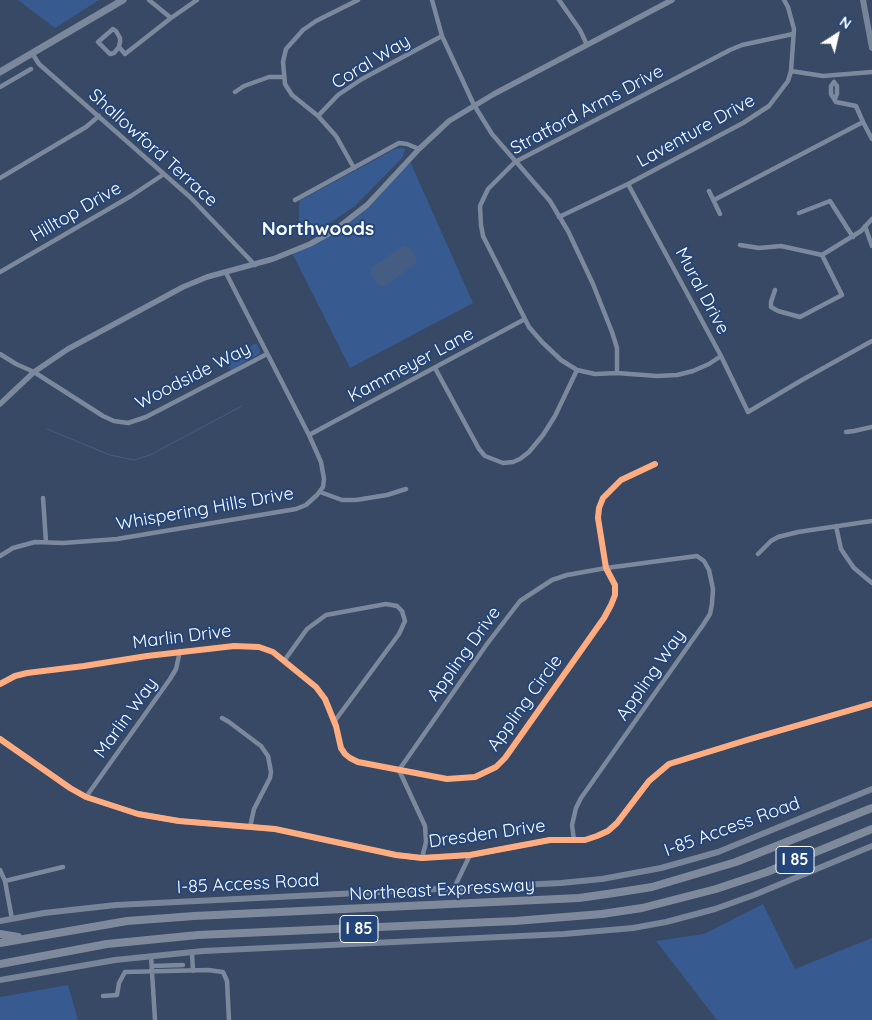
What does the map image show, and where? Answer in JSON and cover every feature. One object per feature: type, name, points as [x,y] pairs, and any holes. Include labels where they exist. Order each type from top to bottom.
[{"type":"highway","name":"Northeast Expressway","points":[[0,943],[127,921],[579,898],[614,894],[652,887],[736,862],[870,808]]},
{"type":"highway","name":"Northeast Expressway","points":[[0,964],[107,944],[198,935],[476,923],[602,914],[642,908],[716,889],[767,872],[872,829]]},
{"type":"highway","points":[[0,934],[23,938]]},
{"type":"main road","points":[[0,72],[116,2],[123,0]]},
{"type":"main road","points":[[863,0],[872,48]]},
{"type":"main road","name":"I-85 Access Road","points":[[0,920],[116,905],[602,879],[661,868],[744,843],[872,789]]},
{"type":"main road","points":[[0,980],[84,965],[151,956],[592,932],[633,928],[666,922],[715,909],[754,895],[872,846]]},
{"type":"street","points":[[149,0],[171,18]]},
{"type":"street","points":[[119,47],[126,54],[197,0]]},
{"type":"street","points":[[354,168],[336,136],[318,116],[292,96],[284,77],[284,55],[286,49],[303,30],[316,21],[358,0]]},
{"type":"street","points":[[432,0],[442,36],[474,105],[492,134],[514,162],[524,169],[550,201],[568,231],[593,284],[612,332],[617,348],[617,373]]},
{"type":"street","points":[[559,0],[580,30],[587,46]]},
{"type":"street","points":[[0,404],[34,372],[68,349],[183,287],[207,277],[255,265],[310,244],[335,230],[367,205],[418,149],[449,121],[474,105],[672,0]]},
{"type":"street","name":"Laventure Drive","points":[[559,217],[628,184],[761,113],[778,96],[792,71],[793,34],[791,18],[784,0]]},
{"type":"street","points":[[112,29],[116,31],[120,38],[119,47],[114,53],[110,54],[98,42],[112,29]]},
{"type":"street","name":"Stratford Arms Drive","points":[[721,356],[694,371],[677,375],[595,374],[577,370],[561,360],[529,327],[483,236],[480,206],[488,189],[514,162],[730,50],[742,45],[793,34]]},
{"type":"street","name":"Coral Way","points":[[318,116],[338,95],[362,79],[442,36]]},
{"type":"street","name":"Shallowford Terrace","points":[[32,53],[39,64],[190,197],[255,265]]},
{"type":"street","points":[[0,87],[31,69]]},
{"type":"street","points":[[792,71],[811,75],[834,76],[872,72]]},
{"type":"street","points":[[834,76],[835,99],[839,104],[852,104],[856,106],[872,139]]},
{"type":"street","points":[[235,92],[244,86],[269,77],[284,77]]},
{"type":"street","points":[[0,178],[86,127],[99,116]]},
{"type":"street","points":[[714,200],[863,122]]},
{"type":"street","points":[[294,200],[399,143],[418,149]]},
{"type":"street","name":"Hilltop Drive","points":[[0,272],[131,196],[164,174]]},
{"type":"street","name":"Mural Drive","points":[[628,184],[721,356],[748,412],[872,341]]},
{"type":"street","points":[[708,190],[720,214]]},
{"type":"street","points":[[799,213],[830,200],[853,237]]},
{"type":"street","points":[[740,245],[759,248],[782,246],[822,255],[853,237],[872,219]]},
{"type":"street","points":[[865,226],[872,246]]},
{"type":"street","points":[[775,290],[771,302],[772,307],[778,311],[800,317],[842,295],[822,255]]},
{"type":"street","name":"Whispering Hills Drive","points":[[0,556],[24,544],[117,539],[296,508],[306,505],[320,492],[324,479],[323,470],[309,435],[226,273]]},
{"type":"street","name":"Kammeyer Lane","points":[[309,435],[525,319]]},
{"type":"street","name":"Woodside Way","points":[[0,354],[34,372],[103,416],[114,421],[128,423],[146,417],[267,354]]},
{"type":"street","points":[[435,368],[478,449],[486,456],[503,463],[520,459],[529,452],[543,435],[555,416],[577,370]]},
{"type":"street","points":[[846,432],[872,427]]},
{"type":"street","name":"Appling Circle","points":[[399,770],[447,779],[464,779],[487,773],[505,758],[611,606],[615,595],[615,585],[606,568],[598,518],[603,498],[621,480],[655,464]]},
{"type":"street","points":[[320,492],[342,500],[356,500],[387,495],[406,488]]},
{"type":"street","points":[[43,498],[46,542]]},
{"type":"street","points":[[758,554],[778,537],[872,521]]},
{"type":"street","points":[[836,526],[841,548],[847,558],[854,568],[872,583]]},
{"type":"street","name":"Appling Way","points":[[574,840],[572,825],[576,808],[581,798],[704,626],[712,604],[713,589],[709,570],[701,557],[687,556],[661,560]]},
{"type":"street","name":"Appling Drive","points":[[399,770],[487,644],[520,601],[552,580],[567,575],[661,560]]},
{"type":"street","points":[[284,661],[307,629],[326,615],[386,604],[397,606],[402,611],[405,620],[399,634],[334,722]]},
{"type":"street","name":"Marlin Drive","points":[[0,684],[15,676],[27,673],[180,651],[246,646],[259,647],[272,652],[316,687],[325,699],[345,754],[358,762],[399,770]]},
{"type":"street","name":"Marlin Way","points":[[86,797],[170,680],[176,669],[180,651]]},
{"type":"street","name":"Dresden Drive","points":[[0,739],[86,797],[138,814],[164,819],[275,829],[396,855],[422,858],[470,855],[550,840],[585,840],[608,831],[617,823],[649,780],[670,764],[872,704]]},
{"type":"street","points":[[222,718],[262,746],[268,756],[271,772],[270,778],[254,809],[250,827]]},
{"type":"street","points":[[399,770],[425,826],[426,842],[422,858]]},
{"type":"street","points":[[454,888],[470,855]]},
{"type":"street","points":[[5,880],[63,867]]},
{"type":"street","points":[[0,870],[5,880],[12,918]]},
{"type":"street","points":[[192,953],[194,970]]},
{"type":"street","points":[[182,954],[183,968]]},
{"type":"street","points":[[151,956],[155,1020]]},
{"type":"street","points":[[103,996],[117,995],[125,972],[183,968],[223,972],[227,981],[229,1020]]},
{"type":"shaded area","points":[[18,0],[99,0],[55,28]]},
{"type":"shaded area","points":[[400,148],[405,149],[403,157],[355,206],[311,236],[307,238],[303,236],[299,221],[299,201]]},
{"type":"shaded area","points":[[408,157],[473,303],[350,368],[292,253],[330,231],[372,200]]},
{"type":"shaded area","points":[[403,246],[409,247],[416,257],[416,263],[388,284],[384,286],[378,285],[371,275],[371,268]]},
{"type":"shaded area","points":[[256,343],[260,350],[259,354],[231,370],[223,357],[233,352],[235,356]]},
{"type":"shaded area","points":[[763,904],[795,969],[872,938],[872,1020],[717,1020],[656,941],[704,934]]},
{"type":"shaded area","points":[[68,985],[78,1020],[0,1020],[0,997]]},
{"type":"waterway","points":[[47,429],[110,455],[134,460],[150,455],[242,406]]},
{"type":"cycle path","points":[[0,684],[15,676],[27,673],[234,646],[259,647],[273,652],[316,687],[325,699],[336,726],[341,748],[350,758],[358,762],[447,779],[475,777],[496,767],[505,758],[604,618],[615,595],[615,585],[606,568],[598,518],[599,508],[603,498],[621,480],[655,464]]},
{"type":"cycle path","points":[[0,739],[86,797],[138,814],[179,821],[275,829],[396,855],[422,858],[470,855],[550,840],[585,840],[597,836],[608,831],[617,823],[649,781],[669,764],[872,704]]},
{"type":"district","name":"Northwoods","points":[[318,229]]}]
